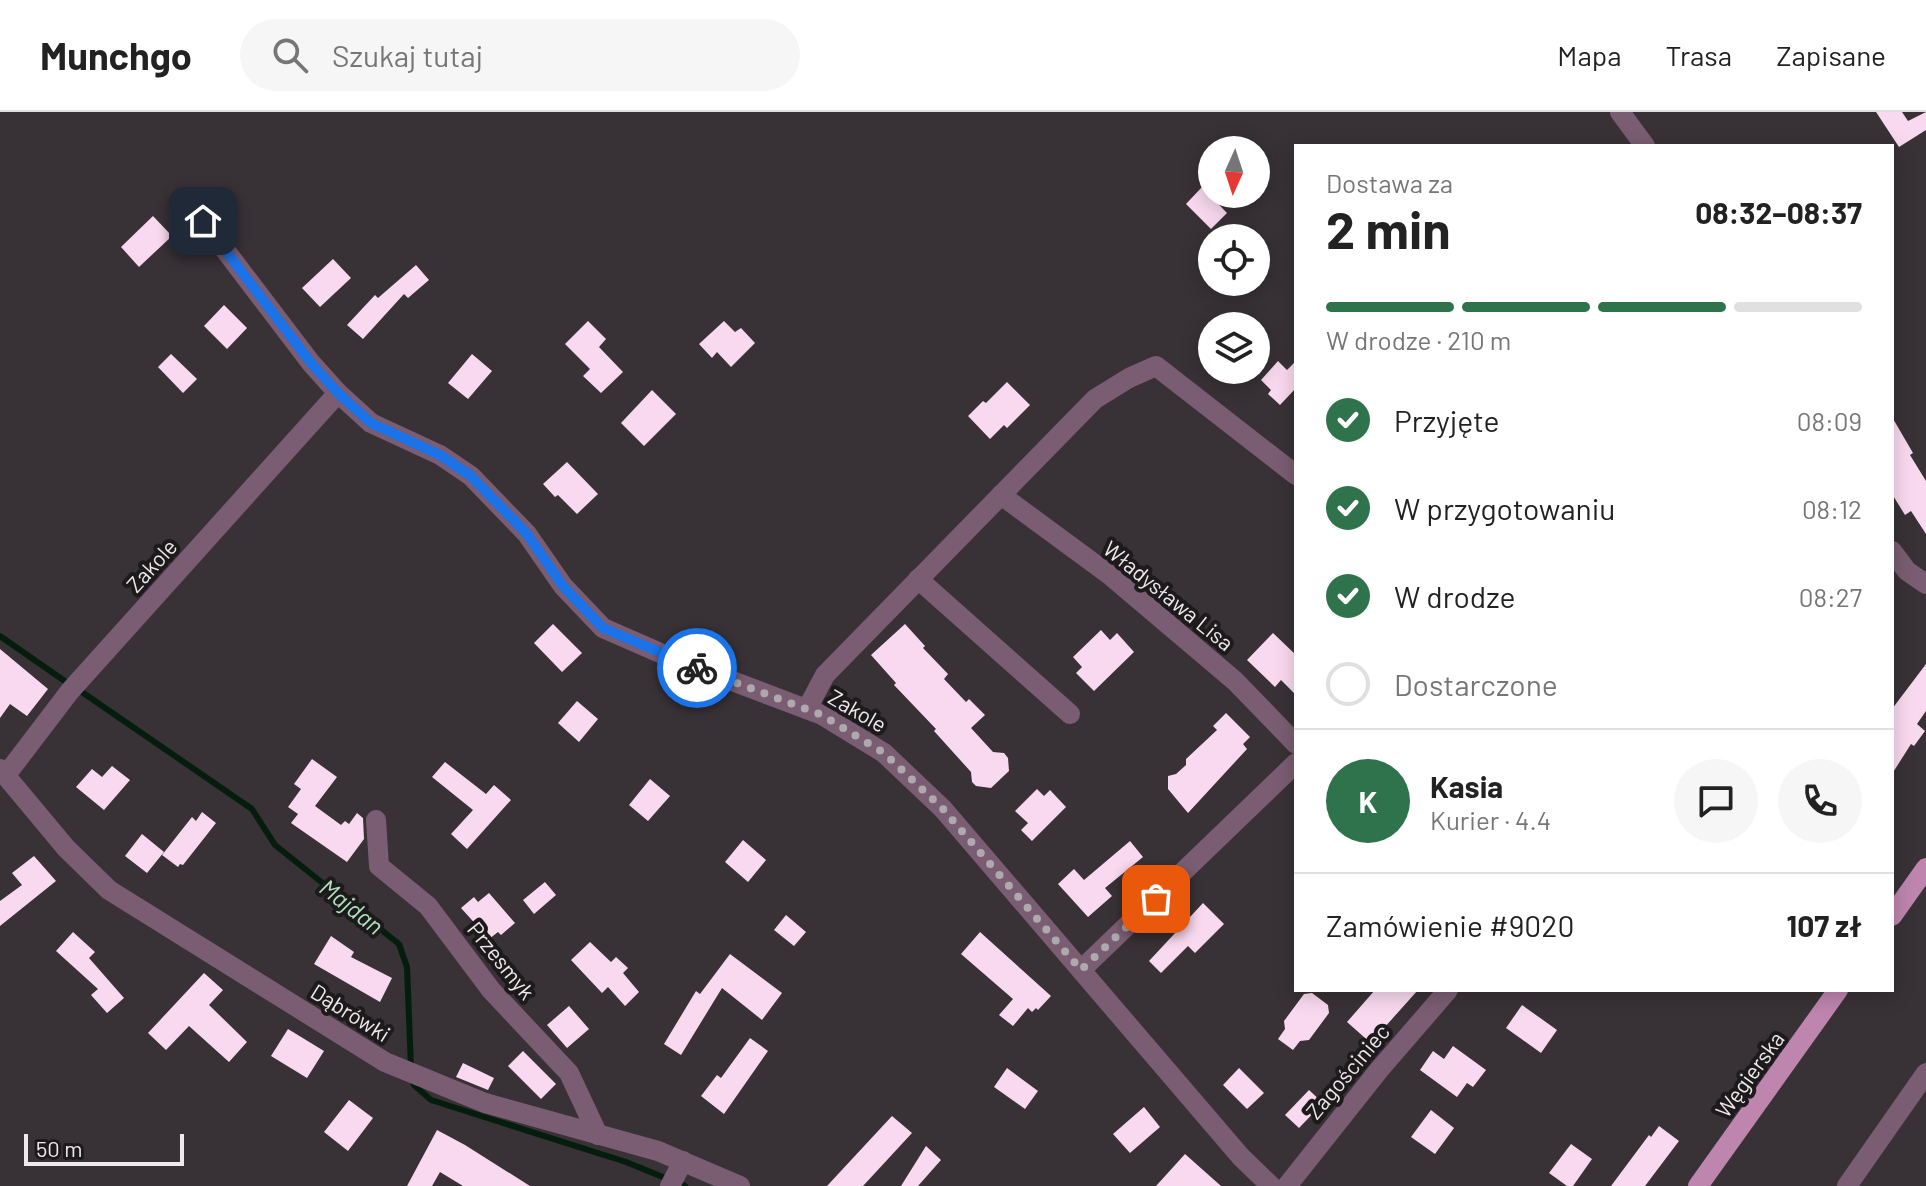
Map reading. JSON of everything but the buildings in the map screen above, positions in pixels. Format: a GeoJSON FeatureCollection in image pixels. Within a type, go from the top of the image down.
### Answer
{"type":"FeatureCollection","features":[{"type":"Feature","properties":{"kind":"main road"},"geometry":{"type":"LineString","coordinates":[[1894,913],[1926,868]]}},
{"type":"Feature","properties":{"kind":"main road","name":"Węgierska"},"geometry":{"type":"LineString","coordinates":[[1698,1186],[1837,992]]}},
{"type":"Feature","properties":{"kind":"street"},"geometry":{"type":"LineString","coordinates":[[1620,112],[1644,144]]}},
{"type":"Feature","properties":{"kind":"street","name":"Zakole"},"geometry":{"type":"LineString","coordinates":[[203,221],[311,363],[338,393],[371,423],[440,455],[471,476],[527,534],[563,586],[603,628],[674,659],[822,715],[884,753],[933,799],[1241,1157],[1271,1186]]}},
{"type":"Feature","properties":{"kind":"street"},"geometry":{"type":"LineString","coordinates":[[807,709],[825,675],[918,579],[1095,399],[1129,378],[1156,366],[1294,473]]}},
{"type":"Feature","properties":{"kind":"street","name":"Zakole"},"geometry":{"type":"LineString","coordinates":[[3,772],[74,687],[338,393]]}},
{"type":"Feature","properties":{"kind":"street","name":"Władysława Lisa"},"geometry":{"type":"LineString","coordinates":[[1001,495],[1111,576],[1167,623],[1235,681],[1294,742]]}},
{"type":"Feature","properties":{"kind":"street"},"geometry":{"type":"LineString","coordinates":[[1900,574],[1926,584]]}},
{"type":"Feature","properties":{"kind":"street"},"geometry":{"type":"LineString","coordinates":[[918,579],[1070,714]]}},
{"type":"Feature","properties":{"kind":"street"},"geometry":{"type":"LineString","coordinates":[[1081,970],[1294,765]]}},
{"type":"Feature","properties":{"kind":"street","name":"Dąbrówki"},"geometry":{"type":"LineString","coordinates":[[3,772],[66,848],[109,890],[385,1062],[485,1103],[658,1151],[675,1176],[740,1186]]}},
{"type":"Feature","properties":{"kind":"street","name":"Przesmyk"},"geometry":{"type":"LineString","coordinates":[[376,820],[379,866],[428,906],[491,990],[569,1073],[598,1135]]}},
{"type":"Feature","properties":{"kind":"street","name":"Zagościniec"},"geometry":{"type":"LineString","coordinates":[[1287,1186],[1379,1070],[1446,992]]}},
{"type":"Feature","properties":{"kind":"street"},"geometry":{"type":"LineString","coordinates":[[1847,1186],[1926,1073]]}},
{"type":"Feature","properties":{"kind":"waterway","name":"Majdan"},"geometry":{"type":"LineString","coordinates":[[0,636],[69,684]]}},
{"type":"Feature","properties":{"kind":"waterway","name":"Majdan"},"geometry":{"type":"LineString","coordinates":[[79,690],[252,809],[275,845],[399,944],[407,967],[411,1067]]}},
{"type":"Feature","properties":{"kind":"waterway","name":"Majdan"},"geometry":{"type":"LineString","coordinates":[[412,1078],[414,1085],[431,1100],[626,1162],[685,1186]]}},
{"type":"Feature","properties":{"kind":"way so far"},"geometry":{"type":"LineString","coordinates":[[697,668],[822,715],[884,753],[943,809],[1081,970],[1156,899]]}},
{"type":"Feature","properties":{"kind":"route"},"geometry":{"type":"LineString","coordinates":[[203,221],[311,363],[371,423],[440,455],[471,476],[527,534],[563,586],[603,628],[697,668]]}}]}
